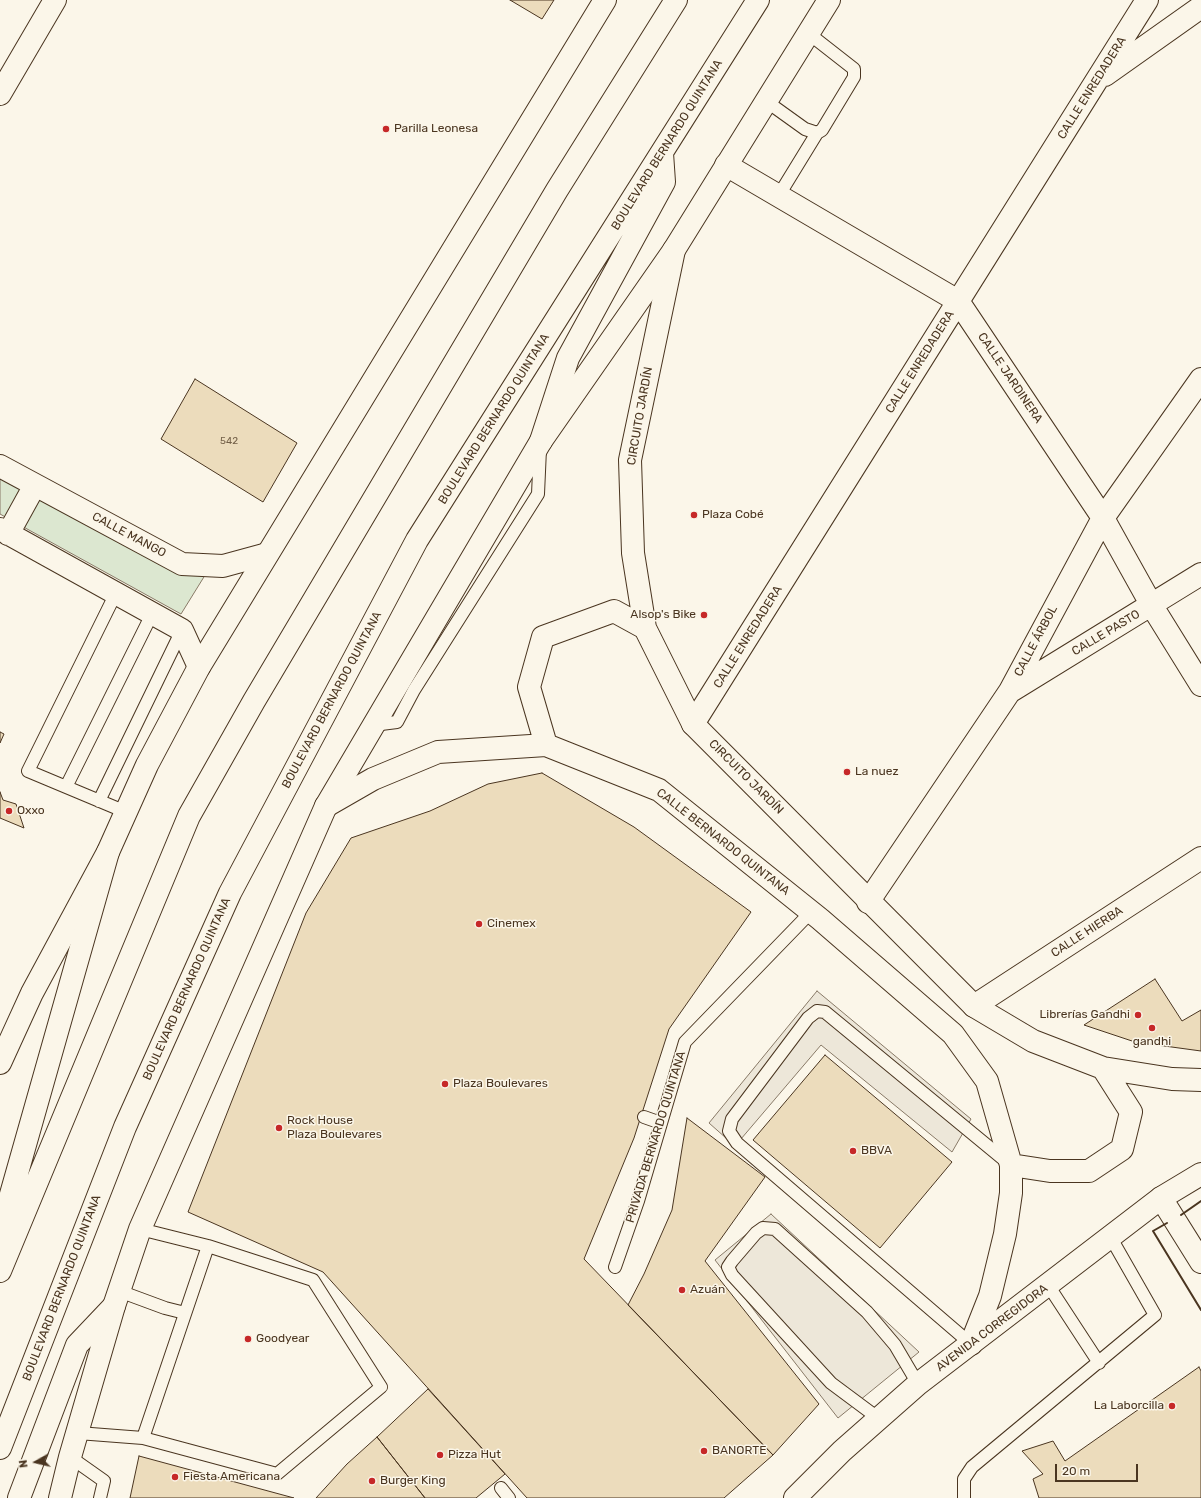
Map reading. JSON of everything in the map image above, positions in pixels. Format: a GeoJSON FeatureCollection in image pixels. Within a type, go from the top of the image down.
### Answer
{"type":"FeatureCollection","features":[{"type":"Feature","properties":{"kind":"main road"},"geometry":{"type":"LineString","coordinates":[[0,94],[54,0]]}},
{"type":"Feature","properties":{"kind":"main road"},"geometry":{"type":"LineString","coordinates":[[0,1063],[32,993],[108,852],[147,765],[199,667],[605,0]]}},
{"type":"Feature","properties":{"kind":"main road"},"geometry":{"type":"LineString","coordinates":[[0,1271],[189,816],[254,701],[557,190],[676,0]]}},
{"type":"Feature","properties":{"kind":"main road","name":"BOULEVARD BERNARDO QUINTANA"},"geometry":{"type":"LineString","coordinates":[[0,1448],[125,1127],[230,893],[417,540],[758,0]]}},
{"type":"Feature","properties":{"kind":"main road"},"geometry":{"type":"LineString","coordinates":[[60,1498],[70,1457],[116,1299],[140,1229],[326,806],[541,441],[674,250],[829,0]]}},
{"type":"Feature","properties":{"kind":"main road","name":"CALLE ENREDADERA"},"geometry":{"type":"LineString","coordinates":[[693,724],[1147,0]]}},
{"type":"Feature","properties":{"kind":"main road"},"geometry":{"type":"LineString","coordinates":[[1098,80],[1201,7]]}},
{"type":"Feature","properties":{"kind":"main road"},"geometry":{"type":"LineString","coordinates":[[541,441],[568,358],[664,182],[662,154]]}},
{"type":"Feature","properties":{"kind":"main road","name":"CALLE JARDINERA"},"geometry":{"type":"LineString","coordinates":[[726,165],[958,300],[1103,518],[1152,606],[1201,685]]}},
{"type":"Feature","properties":{"kind":"main road","name":"CIRCUITO JARDÍN"},"geometry":{"type":"LineString","coordinates":[[674,250],[630,460],[633,553],[645,628],[693,724],[868,902],[974,1006],[1033,1041],[1103,1068],[1172,1079],[1201,1080]]}},
{"type":"Feature","properties":{"kind":"main road","name":"CALLE ÁRBOL"},"geometry":{"type":"LineString","coordinates":[[868,902],[1010,691],[1103,518],[1201,379]]}},
{"type":"Feature","properties":{"kind":"main road","name":"CALLE MANGO"},"geometry":{"type":"LineString","coordinates":[[0,466],[182,564],[223,566],[268,554]]}},
{"type":"Feature","properties":{"kind":"main road"},"geometry":{"type":"LineString","coordinates":[[35,485],[4,532],[182,630],[199,667]]}},
{"type":"Feature","properties":{"kind":"main road","name":"CALLE PASTO"},"geometry":{"type":"LineString","coordinates":[[1010,691],[1152,606],[1201,574]]}},
{"type":"Feature","properties":{"kind":"main road"},"geometry":{"type":"LineString","coordinates":[[546,745],[529,688],[543,637],[614,611],[645,628]]}},
{"type":"Feature","properties":{"kind":"main road","name":"CALLE BERNARDO QUINTANA"},"geometry":{"type":"LineString","coordinates":[[326,806],[372,779],[438,752],[546,745],[659,790],[816,915]]}},
{"type":"Feature","properties":{"kind":"main road"},"geometry":{"type":"LineString","coordinates":[[0,1232],[108,852]]}},
{"type":"Feature","properties":{"kind":"main road","name":"CALLE HIERBA"},"geometry":{"type":"LineString","coordinates":[[974,1006],[1201,858]]}},
{"type":"Feature","properties":{"kind":"main road"},"geometry":{"type":"LineString","coordinates":[[816,915],[953,1034],[987,1081],[1011,1166],[1011,1193],[1006,1234],[990,1296],[971,1344]]}},
{"type":"Feature","properties":{"kind":"main road"},"geometry":{"type":"LineString","coordinates":[[1011,1166],[1050,1171],[1089,1171],[1122,1149],[1132,1112],[1103,1068]]}},
{"type":"Feature","properties":{"kind":"main road","name":"AVENIDA CORREGIDORA"},"geometry":{"type":"LineString","coordinates":[[799,1495],[878,1418],[918,1384],[1111,1238],[1161,1198],[1201,1174]]}},
{"type":"Feature","properties":{"kind":"main road"},"geometry":{"type":"LineString","coordinates":[[1161,1198],[1201,1262]]}},
{"type":"Feature","properties":{"kind":"main road"},"geometry":{"type":"LineString","coordinates":[[19,1498],[77,1345],[116,1299]]}},
{"type":"Feature","properties":{"kind":"lane"},"geometry":{"type":"LineString","coordinates":[[779,195],[816,133],[822,130],[854,77],[854,69],[808,33]]}},
{"type":"Feature","properties":{"kind":"lane"},"geometry":{"type":"LineString","coordinates":[[766,100],[805,129],[816,133]]}},
{"type":"Feature","properties":{"kind":"lane"},"geometry":{"type":"LineString","coordinates":[[116,593],[28,770],[126,812]]}},
{"type":"Feature","properties":{"kind":"lane"},"geometry":{"type":"LineString","coordinates":[[66,786],[152,614]]}},
{"type":"Feature","properties":{"kind":"lane"},"geometry":{"type":"LineString","coordinates":[[99,801],[182,630]]}},
{"type":"Feature","properties":{"kind":"lane","name":"PRIVADA BERNARDO QUINTANA"},"geometry":{"type":"LineString","coordinates":[[615,1267],[638,1201],[685,1042],[816,915]]}},
{"type":"Feature","properties":{"kind":"lane"},"geometry":{"type":"LineString","coordinates":[[971,1344],[737,1143],[729,1131],[736,1113],[808,1018],[817,1011],[825,1012],[990,1146],[1011,1166]]}},
{"type":"Feature","properties":{"kind":"lane"},"geometry":{"type":"LineString","coordinates":[[644,1117],[661,1123]]}},
{"type":"Feature","properties":{"kind":"lane"},"geometry":{"type":"LineString","coordinates":[[878,1418],[831,1383],[732,1275],[728,1267],[756,1233],[763,1228],[775,1229],[867,1312],[894,1345],[918,1384]]}},
{"type":"Feature","properties":{"kind":"lane"},"geometry":{"type":"LineString","coordinates":[[78,1433],[143,1438],[277,1474],[381,1387],[313,1280],[208,1246],[140,1229]]}},
{"type":"Feature","properties":{"kind":"lane"},"geometry":{"type":"LineString","coordinates":[[964,1498],[964,1479],[972,1467],[1155,1315],[1111,1238]]}},
{"type":"Feature","properties":{"kind":"lane"},"geometry":{"type":"LineString","coordinates":[[143,1438],[208,1246]]}},
{"type":"Feature","properties":{"kind":"lane"},"geometry":{"type":"LineString","coordinates":[[1048,1285],[1099,1363]]}},
{"type":"Feature","properties":{"kind":"lane"},"geometry":{"type":"LineString","coordinates":[[116,1299],[185,1313]]}},
{"type":"Feature","properties":{"kind":"lane"},"geometry":{"type":"LineString","coordinates":[[70,1457],[104,1481],[100,1498]]}},
{"type":"Feature","properties":{"kind":"lane"},"geometry":{"type":"LineString","coordinates":[[501,1488],[509,1498]]}},
{"type":"Feature","properties":{"kind":"green space"},"geometry":{"type":"Polygon","coordinates":[[[0,476],[207,572],[181,614],[0,514],[0,476]]]}},
{"type":"Feature","properties":{"kind":"shaded area"},"geometry":{"type":"Polygon","coordinates":[[[817,991],[971,1119],[952,1152],[821,1045],[735,1146],[709,1123],[817,991]]]}},
{"type":"Feature","properties":{"kind":"shaded area"},"geometry":{"type":"Polygon","coordinates":[[[771,1214],[919,1352],[838,1418],[715,1260],[771,1214]]]}},
{"type":"Feature","properties":{"kind":"building"},"geometry":{"type":"Polygon","coordinates":[[[510,0],[554,0],[542,19],[510,0]]]}},
{"type":"Feature","properties":{"kind":"building"},"geometry":{"type":"Polygon","coordinates":[[[195,379],[297,443],[263,502],[161,439],[195,379]]]}},
{"type":"Feature","properties":{"kind":"building"},"geometry":{"type":"Polygon","coordinates":[[[0,732],[4,734],[0,743],[0,732]]]}},
{"type":"Feature","properties":{"kind":"building","name":"Plaza Boulevares"},"geometry":{"type":"Polygon","coordinates":[[[542,773],[634,827],[751,912],[669,1029],[634,1138],[584,1259],[773,1455],[724,1498],[527,1498],[323,1272],[188,1212],[306,913],[351,838],[430,811],[488,784],[542,773]]]}},
{"type":"Feature","properties":{"kind":"building","name":"Oxxo"},"geometry":{"type":"Polygon","coordinates":[[[0,792],[3,800],[16,804],[24,828],[0,818],[0,792]]]}},
{"type":"Feature","properties":{"kind":"building","name":"Librerías Gandhi"},"geometry":{"type":"Polygon","coordinates":[[[1155,979],[1182,1021],[1201,1010],[1201,1051],[1135,1042],[1084,1025],[1155,979]]]}},
{"type":"Feature","properties":{"kind":"building","name":"BBVA"},"geometry":{"type":"Polygon","coordinates":[[[825,1055],[952,1162],[880,1248],[753,1140],[825,1055]]]}},
{"type":"Feature","properties":{"kind":"building","name":"Azuán"},"geometry":{"type":"Polygon","coordinates":[[[687,1118],[765,1177],[705,1261],[819,1404],[773,1455],[628,1305],[644,1274],[672,1210],[687,1118]]]}},
{"type":"Feature","properties":{"kind":"building","name":"La Laborcilla"},"geometry":{"type":"Polygon","coordinates":[[[1199,1367],[1201,1371],[1201,1498],[1039,1498],[1033,1479],[1043,1474],[1022,1451],[1053,1441],[1065,1461],[1199,1367]]]}},
{"type":"Feature","properties":{"kind":"building","name":"Pizza Hut"},"geometry":{"type":"Polygon","coordinates":[[[428,1389],[505,1474],[476,1498],[425,1498],[377,1437],[428,1389]]]}},
{"type":"Feature","properties":{"kind":"building","name":"Burger King"},"geometry":{"type":"Polygon","coordinates":[[[377,1437],[425,1498],[316,1498],[347,1464],[377,1437]]]}},
{"type":"Feature","properties":{"kind":"building","name":"Fiesta Americana"},"geometry":{"type":"Polygon","coordinates":[[[139,1456],[294,1498],[130,1498],[139,1456]]]}},
{"type":"Feature","properties":{"kind":"wall"},"geometry":{"type":"LineString","coordinates":[[1181,1215],[1201,1201]]}},
{"type":"Feature","properties":{"kind":"wall"},"geometry":{"type":"LineString","coordinates":[[1167,1223],[1153,1231],[1201,1310]]}},
{"type":"Feature","properties":{"kind":"place","name":"Parilla Leonesa"},"geometry":{"type":"Point","coordinates":[386,129]}},
{"type":"Feature","properties":{"kind":"place","name":"Plaza Cobé"},"geometry":{"type":"Point","coordinates":[694,515]}},
{"type":"Feature","properties":{"kind":"place","name":"Alsop's Bike"},"geometry":{"type":"Point","coordinates":[704,615]}},
{"type":"Feature","properties":{"kind":"place","name":"La nuez"},"geometry":{"type":"Point","coordinates":[847,772]}},
{"type":"Feature","properties":{"kind":"place","name":"Oxxo"},"geometry":{"type":"Point","coordinates":[9,811]}},
{"type":"Feature","properties":{"kind":"place","name":"Cinemex"},"geometry":{"type":"Point","coordinates":[479,924]}},
{"type":"Feature","properties":{"kind":"place","name":"Librerías Gandhi"},"geometry":{"type":"Point","coordinates":[1138,1015]}},
{"type":"Feature","properties":{"kind":"place","name":"gandhi"},"geometry":{"type":"Point","coordinates":[1152,1028]}},
{"type":"Feature","properties":{"kind":"place","name":"Plaza Boulevares"},"geometry":{"type":"Point","coordinates":[445,1084]}},
{"type":"Feature","properties":{"kind":"place","name":"Rock House Plaza Boulevares"},"geometry":{"type":"Point","coordinates":[279,1128]}},
{"type":"Feature","properties":{"kind":"place","name":"BBVA"},"geometry":{"type":"Point","coordinates":[853,1151]}},
{"type":"Feature","properties":{"kind":"place","name":"Azuán"},"geometry":{"type":"Point","coordinates":[682,1290]}},
{"type":"Feature","properties":{"kind":"place","name":"Goodyear"},"geometry":{"type":"Point","coordinates":[248,1339]}},
{"type":"Feature","properties":{"kind":"place","name":"La Laborcilla"},"geometry":{"type":"Point","coordinates":[1172,1406]}},
{"type":"Feature","properties":{"kind":"place","name":"BANORTE"},"geometry":{"type":"Point","coordinates":[704,1451]}},
{"type":"Feature","properties":{"kind":"place","name":"Pizza Hut"},"geometry":{"type":"Point","coordinates":[440,1455]}},
{"type":"Feature","properties":{"kind":"place","name":"Fiesta Americana"},"geometry":{"type":"Point","coordinates":[175,1477]}},
{"type":"Feature","properties":{"kind":"place","name":"Burger King"},"geometry":{"type":"Point","coordinates":[372,1481]}}]}
